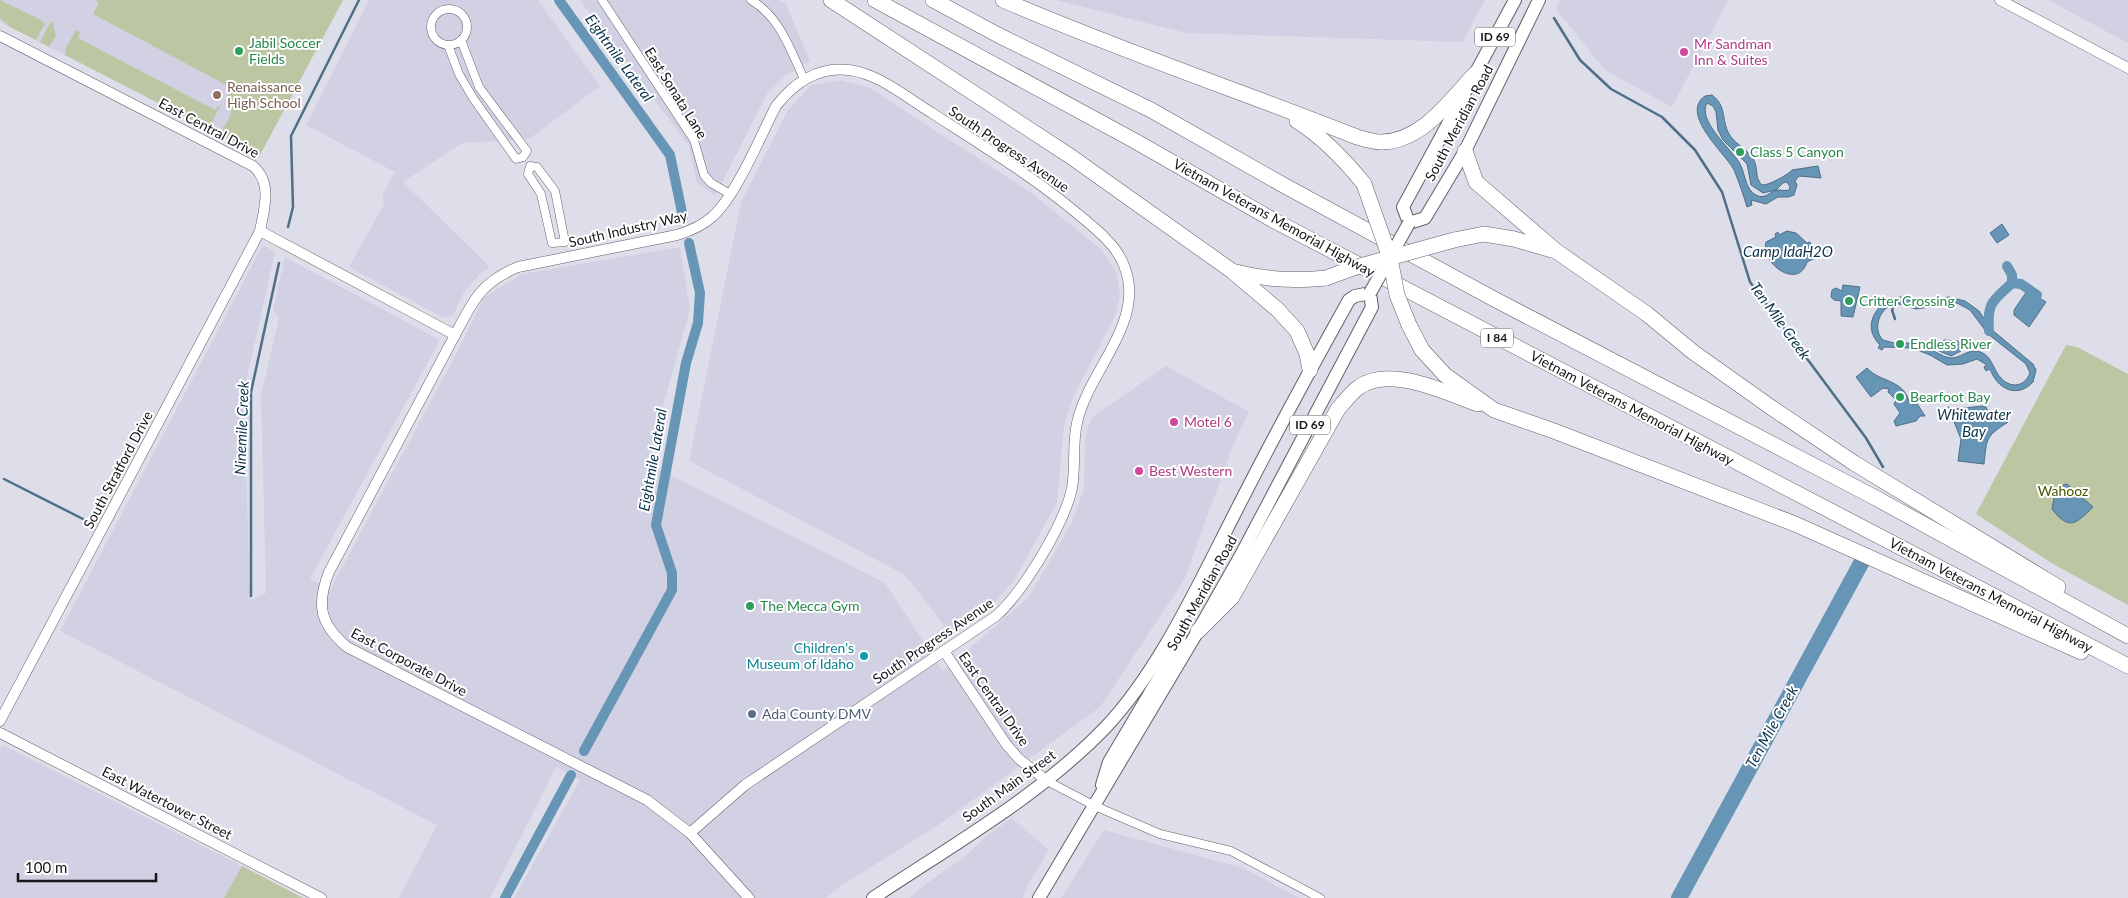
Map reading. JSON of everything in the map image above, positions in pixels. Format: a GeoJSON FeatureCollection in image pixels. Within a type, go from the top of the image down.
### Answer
{"type":"FeatureCollection","features":[{"type":"Feature","properties":{"kind":"highway"},"geometry":{"type":"LineString","coordinates":[[831,0],[1070,156],[1232,271],[1278,310],[1297,331],[1307,354],[1310,370]]}},
{"type":"Feature","properties":{"kind":"highway","name":"Vietnam Veterans Memorial Highway"},"geometry":{"type":"LineString","coordinates":[[875,0],[1134,141],[1272,220],[2127,666]]}},
{"type":"Feature","properties":{"kind":"highway","name":"Vietnam Veterans Memorial Highway"},"geometry":{"type":"LineString","coordinates":[[933,0],[998,35],[1151,110],[1285,186],[1471,286],[1872,496],[2128,636]]}},
{"type":"Feature","properties":{"kind":"highway"},"geometry":{"type":"LineString","coordinates":[[1003,0],[1115,46],[1264,100],[1357,137],[1380,142],[1400,139],[1416,132],[1434,117],[1475,74]]}},
{"type":"Feature","properties":{"kind":"highway"},"geometry":{"type":"LineString","coordinates":[[1264,100],[1315,132],[1344,159],[1364,184],[1390,258],[1398,295],[1408,324],[1422,350],[1445,376],[1494,410]]}},
{"type":"Feature","properties":{"kind":"highway"},"geometry":{"type":"LineString","coordinates":[[1465,151],[1476,182],[1556,251],[1647,314],[1693,352],[1854,463],[2055,586],[2128,625]]}},
{"type":"Feature","properties":{"kind":"highway"},"geometry":{"type":"LineString","coordinates":[[1232,271],[1261,278],[1294,281],[1326,278],[1353,268],[1454,240],[1484,234],[1514,239],[1556,251]]}},
{"type":"Feature","properties":{"kind":"highway"},"geometry":{"type":"LineString","coordinates":[[1198,631],[1232,597],[1338,409],[1361,386],[1381,379],[1407,380],[1564,434],[1803,528],[2083,653],[2127,666]]}},
{"type":"Feature","properties":{"kind":"main road","name":"South Meridian Road"},"geometry":{"type":"LineString","coordinates":[[1409,223],[1403,207],[1515,0]]}},
{"type":"Feature","properties":{"kind":"main road","name":"South Meridian Road"},"geometry":{"type":"LineString","coordinates":[[1039,898],[1198,631],[1246,546],[1372,307],[1370,293],[1409,223],[1425,218],[1465,151],[1539,0]]}},
{"type":"Feature","properties":{"kind":"main road","name":"South Meridian Road"},"geometry":{"type":"LineString","coordinates":[[1145,678],[1182,614],[1273,438],[1349,300],[1355,296],[1370,293]]}},
{"type":"Feature","properties":{"kind":"main road"},"geometry":{"type":"LineString","coordinates":[[1095,806],[1109,762],[1179,644],[1182,614]]}},
{"type":"Feature","properties":{"kind":"main road","name":"South Main Street"},"geometry":{"type":"LineString","coordinates":[[873,898],[1047,781],[1105,728],[1145,678]]}},
{"type":"Feature","properties":{"kind":"street","name":"East Sonata Lane"},"geometry":{"type":"LineString","coordinates":[[602,0],[694,140],[704,175],[711,183],[730,194]]}},
{"type":"Feature","properties":{"kind":"street"},"geometry":{"type":"LineString","coordinates":[[751,0],[761,6],[776,21],[804,79]]}},
{"type":"Feature","properties":{"kind":"street"},"geometry":{"type":"LineString","coordinates":[[2000,0],[2128,68]]}},
{"type":"Feature","properties":{"kind":"street"},"geometry":{"type":"LineString","coordinates":[[448,45],[461,40],[467,32],[464,16],[454,10],[443,10],[434,17],[431,29],[437,40],[448,45],[459,74],[473,98],[516,159],[523,158],[527,152],[474,78],[461,40]]}},
{"type":"Feature","properties":{"kind":"street","name":"East Central Drive"},"geometry":{"type":"LineString","coordinates":[[0,36],[254,166],[263,176],[266,189],[260,231]]}},
{"type":"Feature","properties":{"kind":"street","name":"South Industry Way"},"geometry":{"type":"LineString","coordinates":[[455,335],[483,288],[500,274],[518,267],[689,231],[710,219],[730,194],[776,106],[785,94],[804,79],[825,72],[848,70],[879,80]]}},
{"type":"Feature","properties":{"kind":"street","name":"South Progress Avenue"},"geometry":{"type":"LineString","coordinates":[[690,834],[745,786],[1008,606],[1020,591],[1059,523],[1071,490],[1074,471],[1075,435],[1079,414],[1084,399],[1123,323],[1129,305],[1129,288],[1125,269],[1107,239],[1067,205],[996,154],[879,80]]}},
{"type":"Feature","properties":{"kind":"street"},"geometry":{"type":"LineString","coordinates":[[523,158],[530,166],[537,167],[555,191],[564,242],[552,243],[541,194],[528,174],[530,166]]}},
{"type":"Feature","properties":{"kind":"street"},"geometry":{"type":"LineString","coordinates":[[260,231],[455,335]]}},
{"type":"Feature","properties":{"kind":"street","name":"South Stratford Drive"},"geometry":{"type":"LineString","coordinates":[[0,721],[260,231]]}},
{"type":"Feature","properties":{"kind":"street"},"geometry":{"type":"LineString","coordinates":[[558,244],[560,258]]}},
{"type":"Feature","properties":{"kind":"street","name":"East Corporate Drive"},"geometry":{"type":"LineString","coordinates":[[455,335],[329,572],[321,599],[326,623],[333,635],[347,647],[648,800],[690,834],[749,898]]}},
{"type":"Feature","properties":{"kind":"street","name":"East Central Drive"},"geometry":{"type":"LineString","coordinates":[[944,651],[1006,744],[1019,759],[1047,781]]}},
{"type":"Feature","properties":{"kind":"street","name":"East Watertower Street"},"geometry":{"type":"LineString","coordinates":[[0,733],[321,898]]}},
{"type":"Feature","properties":{"kind":"street"},"geometry":{"type":"LineString","coordinates":[[1047,781],[1095,806],[1160,834],[1231,851],[1320,898]]}},
{"type":"Feature","properties":{"kind":"shaded area","name":"Jabil Soccer Fields"},"geometry":{"type":"Polygon","coordinates":[[[0,0],[343,0],[260,155],[0,22],[0,0]]]}},
{"type":"Feature","properties":{"kind":"shaded area"},"geometry":{"type":"Polygon","coordinates":[[[369,0],[538,0],[600,86],[529,139],[462,143],[403,182],[490,267],[479,275],[463,294],[453,315],[444,318],[349,267],[384,204],[382,196],[395,172],[306,125],[369,0]]]}},
{"type":"Feature","properties":{"kind":"shaded area"},"geometry":{"type":"Polygon","coordinates":[[[580,0],[779,0],[786,4],[810,61],[785,76],[767,94],[715,196],[697,183],[689,146],[580,0]]]}},
{"type":"Feature","properties":{"kind":"shaded area"},"geometry":{"type":"Polygon","coordinates":[[[1055,0],[1485,0],[1462,42],[1186,33],[1055,0]]]}},
{"type":"Feature","properties":{"kind":"shaded area"},"geometry":{"type":"Polygon","coordinates":[[[1561,0],[1728,0],[1672,107],[1606,71],[1556,9],[1561,0]]]}},
{"type":"Feature","properties":{"kind":"shaded area"},"geometry":{"type":"Polygon","coordinates":[[[2048,0],[2128,0],[2128,43],[2048,0]]]}},
{"type":"Feature","properties":{"kind":"shaded area"},"geometry":{"type":"Polygon","coordinates":[[[841,80],[870,88],[1030,192],[1102,250],[1116,271],[1120,295],[1116,314],[1074,395],[1064,425],[1057,503],[1013,582],[995,602],[949,632],[905,575],[689,461],[741,202],[787,112],[811,85],[841,80]]]}},
{"type":"Feature","properties":{"kind":"shaded area"},"geometry":{"type":"Polygon","coordinates":[[[263,245],[275,252],[244,391],[250,600],[266,593],[261,395],[279,318],[273,310],[285,257],[440,340],[310,579],[331,588],[454,358],[484,297],[522,274],[680,247],[690,309],[647,463],[885,583],[943,671],[1029,597],[1072,522],[1084,488],[1085,437],[1091,418],[1166,366],[1249,412],[1234,443],[1184,580],[1100,707],[943,822],[839,887],[826,898],[514,898],[580,780],[556,767],[490,898],[399,898],[437,825],[60,631],[263,245]]]}},
{"type":"Feature","properties":{"kind":"shaded area"},"geometry":{"type":"Polygon","coordinates":[[[3,745],[242,866],[224,898],[0,898],[0,749],[3,745]]]}},
{"type":"Feature","properties":{"kind":"shaded area"},"geometry":{"type":"Polygon","coordinates":[[[1012,818],[1049,850],[1028,884],[1023,898],[910,898],[923,886],[962,859],[989,834],[1012,818]]]}},
{"type":"Feature","properties":{"kind":"shaded area"},"geometry":{"type":"Polygon","coordinates":[[[1104,830],[1243,868],[1299,898],[1061,898],[1104,830]]]}},
{"type":"Feature","properties":{"kind":"green space"},"geometry":{"type":"Polygon","coordinates":[[[0,0],[41,20],[45,24],[36,40],[10,27],[0,18],[0,0]]]}},
{"type":"Feature","properties":{"kind":"green space","name":"Jabil Soccer Fields"},"geometry":{"type":"Polygon","coordinates":[[[94,0],[343,0],[260,155],[220,134],[231,114],[232,104],[227,94],[230,87],[93,14],[99,3],[94,0]]]}},
{"type":"Feature","properties":{"kind":"green space"},"geometry":{"type":"Polygon","coordinates":[[[51,21],[56,36],[49,47],[40,42],[51,21]]]}},
{"type":"Feature","properties":{"kind":"green space"},"geometry":{"type":"Polygon","coordinates":[[[76,30],[80,32],[78,38],[215,110],[221,104],[209,129],[65,55],[66,48],[76,30]]]}},
{"type":"Feature","properties":{"kind":"green space","name":"Wahooz"},"geometry":{"type":"Polygon","coordinates":[[[2066,345],[2077,347],[2128,374],[2128,605],[2053,564],[1976,514],[2066,345]]]}},
{"type":"Feature","properties":{"kind":"green space"},"geometry":{"type":"Polygon","coordinates":[[[242,866],[303,898],[224,898],[242,866]]]}},
{"type":"Feature","properties":{"kind":"water","name":"Class 5 Canyon"},"geometry":{"type":"Polygon","coordinates":[[[1712,95],[1717,99],[1722,108],[1729,134],[1751,155],[1762,185],[1769,184],[1792,170],[1818,166],[1821,178],[1799,176],[1795,181],[1797,185],[1794,195],[1778,197],[1766,204],[1751,200],[1752,205],[1747,207],[1734,170],[1707,134],[1697,113],[1698,104],[1705,96],[1712,95]],[[1707,103],[1705,110],[1710,125],[1739,162],[1747,185],[1752,193],[1762,197],[1777,190],[1789,190],[1790,187],[1787,182],[1783,183],[1776,190],[1763,193],[1751,185],[1747,164],[1723,140],[1718,130],[1716,112],[1713,106],[1707,103]]]}},
{"type":"Feature","properties":{"kind":"water"},"geometry":{"type":"Polygon","coordinates":[[[2002,224],[2009,235],[1997,243],[1990,233],[2002,224]]]}},
{"type":"Feature","properties":{"kind":"water","name":"Camp IdaH2O"},"geometry":{"type":"Polygon","coordinates":[[[1787,231],[1796,233],[1807,243],[1810,242],[1815,258],[1807,262],[1802,270],[1796,274],[1788,274],[1781,271],[1769,258],[1766,250],[1766,242],[1776,237],[1775,234],[1778,232],[1779,235],[1787,231]]]}},
{"type":"Feature","properties":{"kind":"water","name":"Critter Crossing"},"geometry":{"type":"Polygon","coordinates":[[[1843,285],[1860,287],[1853,317],[1841,316],[1841,301],[1834,300],[1831,297],[1832,290],[1836,288],[1842,291],[1843,285]]]}},
{"type":"Feature","properties":{"kind":"water"},"geometry":{"type":"Polygon","coordinates":[[[2027,291],[2046,302],[2029,327],[2014,315],[2014,310],[2027,291]]]}},
{"type":"Feature","properties":{"kind":"water","name":"Endless River"},"geometry":{"type":"Polygon","coordinates":[[[1901,297],[1918,302],[1949,297],[1965,301],[1979,311],[1991,329],[2033,364],[2036,370],[2033,382],[2021,390],[2014,391],[1997,382],[1990,369],[1986,371],[1984,367],[1987,365],[1977,359],[1963,364],[1947,365],[1930,355],[1912,348],[1884,347],[1882,350],[1878,348],[1880,345],[1872,333],[1872,321],[1877,310],[1887,299],[1901,297]],[[1896,303],[1886,308],[1879,318],[1878,324],[1879,335],[1883,340],[1894,343],[1918,343],[1919,340],[1923,342],[1922,345],[1951,358],[1977,351],[1986,355],[2006,382],[2018,385],[2028,377],[2030,373],[2026,364],[1988,334],[1970,310],[1957,303],[1916,309],[1896,303]]]}},
{"type":"Feature","properties":{"kind":"water"},"geometry":{"type":"Polygon","coordinates":[[[1944,340],[1958,341],[1961,345],[1961,351],[1951,356],[1939,351],[1939,346],[1944,340]]]}},
{"type":"Feature","properties":{"kind":"water","name":"Bearfoot Bay"},"geometry":{"type":"Polygon","coordinates":[[[1867,368],[1872,373],[1902,389],[1907,395],[1909,402],[1914,405],[1916,402],[1925,416],[1920,416],[1916,421],[1896,426],[1894,421],[1900,413],[1894,404],[1896,400],[1888,392],[1889,389],[1883,388],[1871,397],[1856,377],[1867,368]]]}},
{"type":"Feature","properties":{"kind":"water","name":"Whitewater Bay"},"geometry":{"type":"Polygon","coordinates":[[[1948,407],[1956,409],[1986,407],[1989,414],[1993,414],[1995,410],[2008,422],[1995,431],[1988,439],[1984,464],[1958,461],[1961,439],[1948,407]]]}},
{"type":"Feature","properties":{"kind":"water"},"geometry":{"type":"Polygon","coordinates":[[[2067,484],[2093,507],[2082,518],[2072,523],[2063,520],[2052,509],[2054,498],[2063,485],[2067,484]]]}},
{"type":"Feature","properties":{"kind":"waterway","name":"Ninemile Creek"},"geometry":{"type":"LineString","coordinates":[[288,227],[293,207],[291,136],[359,0]]}},
{"type":"Feature","properties":{"kind":"waterway","name":"Eightmile Lateral"},"geometry":{"type":"LineString","coordinates":[[559,0],[670,155],[683,217]]}},
{"type":"Feature","properties":{"kind":"waterway","name":"Ten Mile Creek"},"geometry":{"type":"LineString","coordinates":[[1554,18],[1580,60],[1611,89],[1662,117],[1695,150],[1722,192],[1750,282],[1866,438],[1883,467]]}},
{"type":"Feature","properties":{"kind":"waterway","name":"Eightmile Lateral"},"geometry":{"type":"LineString","coordinates":[[584,751],[672,590],[672,573],[656,525],[686,363],[698,323],[700,293],[689,243]]}},
{"type":"Feature","properties":{"kind":"waterway","name":"Ninemile Creek"},"geometry":{"type":"LineString","coordinates":[[251,596],[251,392],[279,263]]}},
{"type":"Feature","properties":{"kind":"waterway"},"geometry":{"type":"LineString","coordinates":[[2007,266],[2012,275],[2012,283]]}},
{"type":"Feature","properties":{"kind":"waterway"},"geometry":{"type":"LineString","coordinates":[[1989,331],[1989,314],[1992,303],[2012,283],[2021,284],[2037,295],[2029,307]]}},
{"type":"Feature","properties":{"kind":"waterway"},"geometry":{"type":"LineString","coordinates":[[1895,319],[1892,310],[1896,302]]}},
{"type":"Feature","properties":{"kind":"waterway"},"geometry":{"type":"LineString","coordinates":[[4,479],[83,519]]}},
{"type":"Feature","properties":{"kind":"waterway","name":"Ten Mile Creek"},"geometry":{"type":"LineString","coordinates":[[1679,898],[1865,556]]}},
{"type":"Feature","properties":{"kind":"waterway","name":"Eightmile Lateral"},"geometry":{"type":"LineString","coordinates":[[505,898],[571,775]]}},
{"type":"Feature","properties":{"kind":"place","name":"Jabil Soccer Fields"},"geometry":{"type":"Point","coordinates":[239,51]}},
{"type":"Feature","properties":{"kind":"place","name":"Mr Sandman Inn & Suites"},"geometry":{"type":"Point","coordinates":[1684,52]}},
{"type":"Feature","properties":{"kind":"place","name":"Renaissance High School"},"geometry":{"type":"Point","coordinates":[217,95]}},
{"type":"Feature","properties":{"kind":"place","name":"Class 5 Canyon"},"geometry":{"type":"Point","coordinates":[1740,152]}},
{"type":"Feature","properties":{"kind":"place","name":"Critter Crossing"},"geometry":{"type":"Point","coordinates":[1849,301]}},
{"type":"Feature","properties":{"kind":"place","name":"Endless River"},"geometry":{"type":"Point","coordinates":[1900,344]}},
{"type":"Feature","properties":{"kind":"place","name":"Bearfoot Bay"},"geometry":{"type":"Point","coordinates":[1900,397]}},
{"type":"Feature","properties":{"kind":"place","name":"Motel 6"},"geometry":{"type":"Point","coordinates":[1174,422]}},
{"type":"Feature","properties":{"kind":"place","name":"Best Western"},"geometry":{"type":"Point","coordinates":[1139,471]}},
{"type":"Feature","properties":{"kind":"place","name":"The Mecca Gym"},"geometry":{"type":"Point","coordinates":[750,606]}},
{"type":"Feature","properties":{"kind":"place","name":"Children's Museum of Idaho"},"geometry":{"type":"Point","coordinates":[864,656]}},
{"type":"Feature","properties":{"kind":"place","name":"Ada County DMV"},"geometry":{"type":"Point","coordinates":[752,714]}}]}
